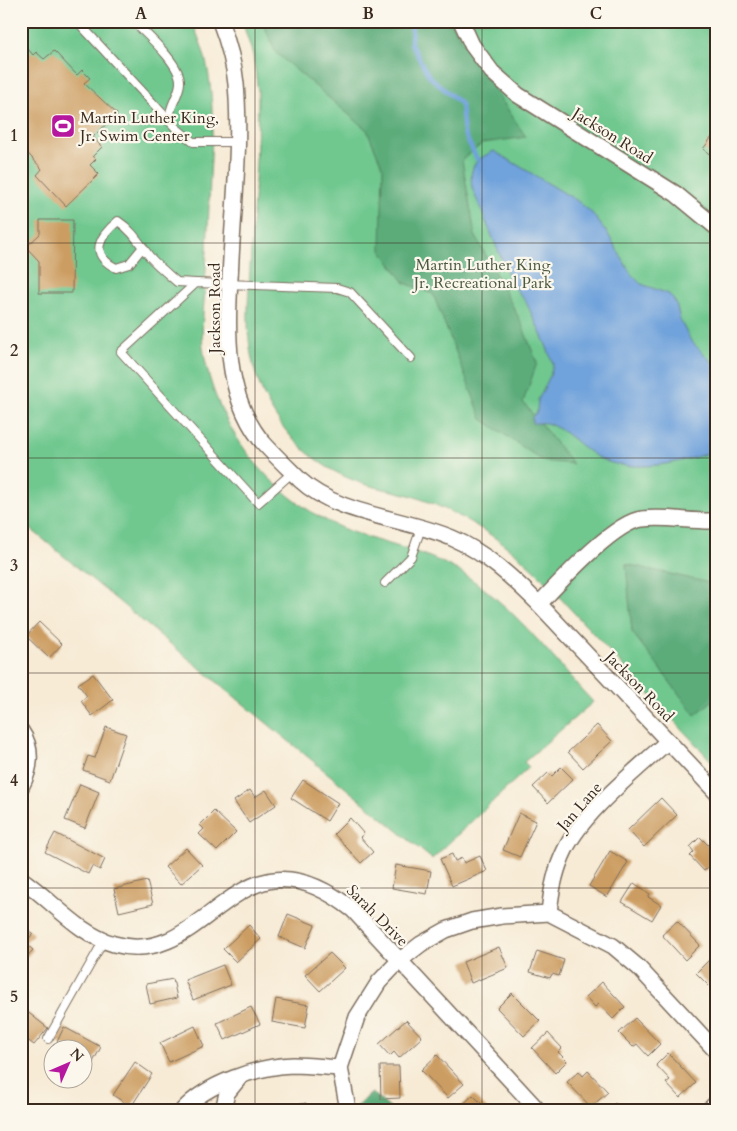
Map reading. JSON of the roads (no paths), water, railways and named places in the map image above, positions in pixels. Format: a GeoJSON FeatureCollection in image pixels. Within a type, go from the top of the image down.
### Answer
{"type":"FeatureCollection","features":[{"type":"Feature","properties":{"kind":"street","name":"Jackson Road"},"geometry":{"type":"LineString","coordinates":[[220,21],[230,51],[236,82],[236,142],[228,331],[232,373],[243,407],[260,438],[302,482],[338,503],[450,537],[471,547],[539,604],[716,792]]}},
{"type":"Feature","properties":{"kind":"street","name":"Jackson Road"},"geometry":{"type":"LineString","coordinates":[[461,21],[472,45],[492,72],[518,94],[676,194],[716,227]]}},
{"type":"Feature","properties":{"kind":"street"},"geometry":{"type":"LineString","coordinates":[[539,604],[560,582],[625,524],[640,519],[663,518],[716,521]]}},
{"type":"Feature","properties":{"kind":"street"},"geometry":{"type":"LineString","coordinates":[[21,731],[25,737],[30,760],[21,787]]}},
{"type":"Feature","properties":{"kind":"street","name":"Jan Lane"},"geometry":{"type":"LineString","coordinates":[[549,913],[552,885],[565,850],[583,823],[668,742]]}},
{"type":"Feature","properties":{"kind":"street","name":"Sarah Drive"},"geometry":{"type":"LineString","coordinates":[[21,879],[43,894],[92,935],[104,940],[135,947],[158,946],[176,938],[236,893],[255,884],[293,880],[315,885],[335,896],[353,910],[538,1110]]}},
{"type":"Feature","properties":{"kind":"street"},"geometry":{"type":"LineString","coordinates":[[347,1104],[340,1068],[357,1017],[379,982],[399,960],[421,944],[446,930],[472,921],[502,916],[549,913],[613,946],[638,967],[716,1051]]}},
{"type":"Feature","properties":{"kind":"street"},"geometry":{"type":"LineString","coordinates":[[183,1110],[193,1099],[221,1084],[263,1068],[292,1065],[340,1068]]}},
{"type":"Feature","properties":{"kind":"street"},"geometry":{"type":"LineString","coordinates":[[223,1110],[227,1094],[240,1077]]}},
{"type":"Feature","properties":{"kind":"street"},"geometry":{"type":"LineString","coordinates":[[708,1110],[716,1103]]}},
{"type":"Feature","properties":{"kind":"lane"},"geometry":{"type":"LineString","coordinates":[[78,21],[169,121],[193,142],[236,142]]}},
{"type":"Feature","properties":{"kind":"lane"},"geometry":{"type":"LineString","coordinates":[[133,21],[178,69],[180,84],[169,110],[169,121]]}},
{"type":"Feature","properties":{"kind":"lane"},"geometry":{"type":"LineString","coordinates":[[143,246],[129,264],[116,268],[105,263],[99,251],[100,238],[118,221],[126,226],[177,282],[337,288],[350,292],[411,358]]}},
{"type":"Feature","properties":{"kind":"lane"},"geometry":{"type":"LineString","coordinates":[[196,282],[121,352],[258,503],[293,472]]}},
{"type":"Feature","properties":{"kind":"lane"},"geometry":{"type":"LineString","coordinates":[[384,583],[411,557],[421,528]]}},
{"type":"Feature","properties":{"kind":"lane"},"geometry":{"type":"LineString","coordinates":[[49,1038],[104,940]]}},
{"type":"Feature","properties":{"kind":"water"},"geometry":{"type":"Polygon","coordinates":[[[494,151],[576,200],[591,212],[608,234],[631,274],[641,284],[669,294],[676,303],[680,320],[691,341],[716,366],[716,450],[673,463],[640,466],[624,465],[597,457],[566,433],[553,426],[544,423],[532,423],[532,417],[537,412],[538,400],[550,376],[553,364],[526,302],[512,284],[472,188],[471,180],[475,164],[482,157],[494,151]]]}},
{"type":"Feature","properties":{"kind":"waterway"},"geometry":{"type":"LineString","coordinates":[[412,21],[411,44],[429,76],[461,104],[464,133],[477,159]]}},
{"type":"Feature","properties":{"kind":"place","name":"Martin Luther King, Jr. Swim Center"},"geometry":{"type":"Point","coordinates":[63,126]}},
{"type":"Feature","properties":{"kind":"park label","name":"Martin Luther King Jr. Recreational Park"},"geometry":{"type":"Point","coordinates":[483,273]}}]}
